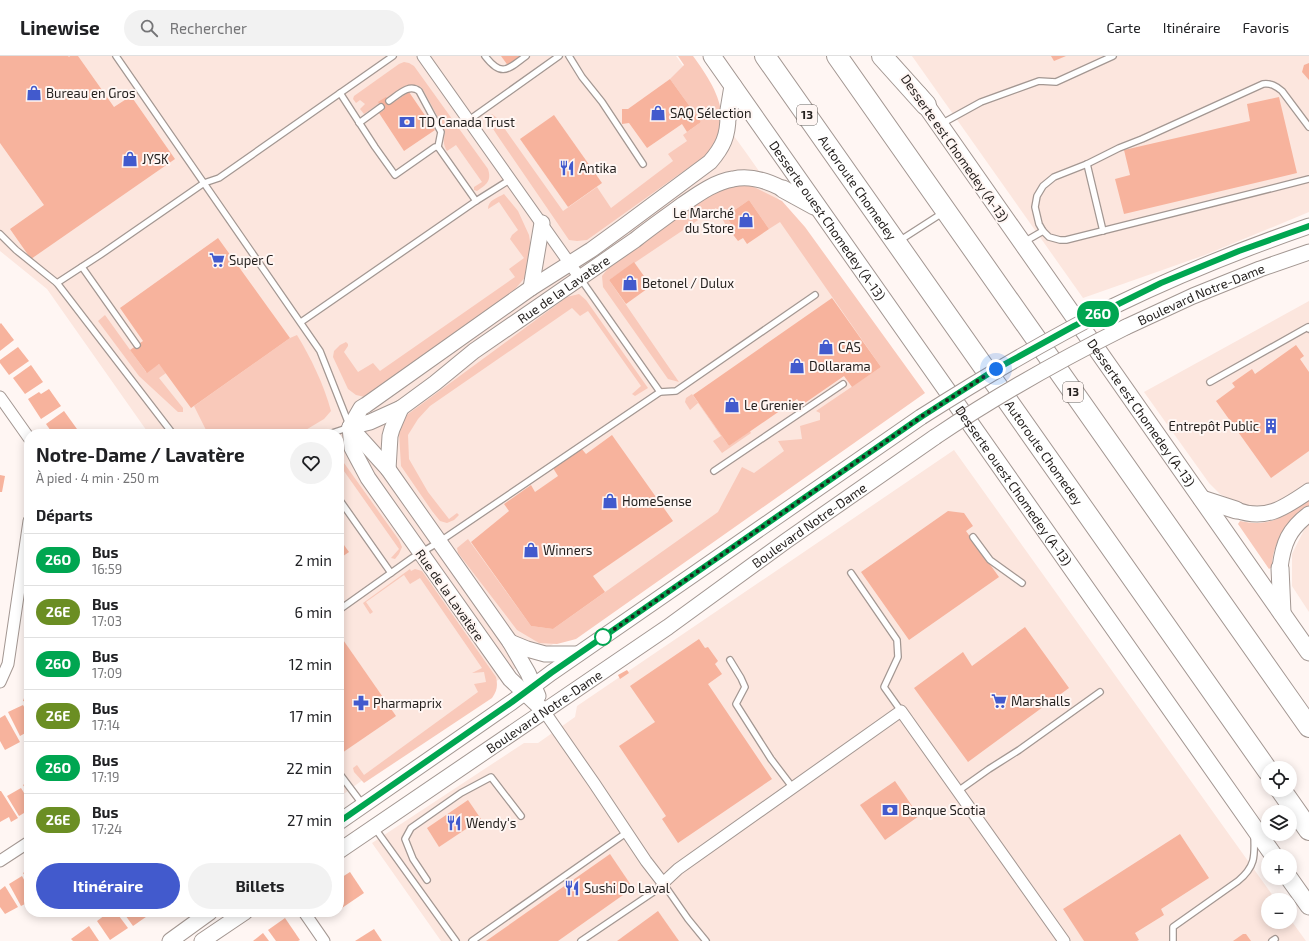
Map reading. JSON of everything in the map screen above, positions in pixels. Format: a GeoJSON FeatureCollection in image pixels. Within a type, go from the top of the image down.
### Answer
{"type":"FeatureCollection","features":[{"type":"Feature","properties":{"kind":"highway","name":"Autoroute Chomedey"},"geometry":{"type":"LineString","coordinates":[[765,56],[1261,761]]}},
{"type":"Feature","properties":{"kind":"highway","name":"13"},"geometry":{"type":"LineString","coordinates":[[837,56],[1309,727]]}},
{"type":"Feature","properties":{"kind":"highway"},"geometry":{"type":"LineString","coordinates":[[882,56],[926,105]]}},
{"type":"Feature","properties":{"kind":"highway"},"geometry":{"type":"LineString","coordinates":[[1286,797],[1309,830]]}},
{"type":"Feature","properties":{"kind":"main road","name":"Desserte ouest Chomedey (A-13)"},"geometry":{"type":"LineString","coordinates":[[712,56],[1269,849]]}},
{"type":"Feature","properties":{"kind":"main road","name":"Desserte est Chomedey (A-13)"},"geometry":{"type":"LineString","coordinates":[[891,56],[1309,652]]}},
{"type":"Feature","properties":{"kind":"main road"},"geometry":{"type":"LineString","coordinates":[[728,116],[733,86]]}},
{"type":"Feature","properties":{"kind":"main road"},"geometry":{"type":"LineString","coordinates":[[783,189],[818,208]]}},
{"type":"Feature","properties":{"kind":"main road"},"geometry":{"type":"LineString","coordinates":[[1202,499],[1236,510]]}},
{"type":"Feature","properties":{"kind":"main road"},"geometry":{"type":"LineString","coordinates":[[1280,568],[1282,614]]}},
{"type":"Feature","properties":{"kind":"main road"},"geometry":{"type":"LineString","coordinates":[[1294,885],[1309,906]]}},
{"type":"Feature","properties":{"kind":"street"},"geometry":{"type":"LineString","coordinates":[[424,56],[580,278]]}},
{"type":"Feature","properties":{"kind":"street","name":"Rue de la Lavatère"},"geometry":{"type":"LineString","coordinates":[[663,883],[626,832],[594,783],[529,690],[510,679],[362,469],[352,448],[350,427],[361,408],[531,288],[624,226],[710,162],[725,140],[728,116]]}},
{"type":"Feature","properties":{"kind":"street","name":"Rue de la Lavatère"},"geometry":{"type":"LineString","coordinates":[[350,427],[370,422],[401,408],[435,383],[474,351],[635,240],[698,194],[733,178],[765,181],[783,189]]}},
{"type":"Feature","properties":{"kind":"street"},"geometry":{"type":"LineString","coordinates":[[531,288],[542,223]]}},
{"type":"Feature","properties":{"kind":"street","name":"Boulevard Notre-Dame"},"geometry":{"type":"LineString","coordinates":[[344,818],[529,690],[578,654],[921,417],[1017,357],[1074,326],[1161,283],[1254,245],[1309,226]]}},
{"type":"Feature","properties":{"kind":"street","name":"Boulevard Notre-Dame"},"geometry":{"type":"LineString","coordinates":[[344,847],[668,627],[786,541],[935,437],[1009,389],[1097,341],[1193,296],[1265,267],[1309,252]]}},
{"type":"Feature","properties":{"kind":"street"},"geometry":{"type":"LineString","coordinates":[[0,397],[24,431]]}},
{"type":"Feature","properties":{"kind":"street"},"geometry":{"type":"LineString","coordinates":[[388,469],[390,436],[401,408]]}},
{"type":"Feature","properties":{"kind":"street","name":"Rue de la Lavatère"},"geometry":{"type":"LineString","coordinates":[[350,427],[388,469],[510,642],[528,673],[529,690]]}},
{"type":"Feature","properties":{"kind":"street"},"geometry":{"type":"LineString","coordinates":[[1236,510],[1253,514],[1270,513],[1284,508],[1309,491]]}},
{"type":"Feature","properties":{"kind":"street"},"geometry":{"type":"LineString","coordinates":[[1280,568],[1282,552],[1287,538],[1295,526],[1309,514]]}},
{"type":"Feature","properties":{"kind":"street"},"geometry":{"type":"LineString","coordinates":[[0,682],[8,664],[24,582]]}},
{"type":"Feature","properties":{"kind":"street"},"geometry":{"type":"LineString","coordinates":[[510,642],[545,654],[578,654]]}},
{"type":"Feature","properties":{"kind":"street"},"geometry":{"type":"LineString","coordinates":[[663,883],[678,869],[901,711],[1064,941]]}},
{"type":"Feature","properties":{"kind":"street"},"geometry":{"type":"LineString","coordinates":[[0,861],[24,845]]}},
{"type":"Feature","properties":{"kind":"street"},"geometry":{"type":"LineString","coordinates":[[170,941],[203,917]]}},
{"type":"Feature","properties":{"kind":"street"},"geometry":{"type":"LineString","coordinates":[[202,941],[238,917]]}},
{"type":"Feature","properties":{"kind":"street"},"geometry":{"type":"LineString","coordinates":[[307,917],[324,941]]}},
{"type":"Feature","properties":{"kind":"lane"},"geometry":{"type":"LineString","coordinates":[[116,56],[320,351],[350,427],[344,429]]}},
{"type":"Feature","properties":{"kind":"lane"},"geometry":{"type":"LineString","coordinates":[[58,283],[204,184],[219,178],[393,56]]}},
{"type":"Feature","properties":{"kind":"lane"},"geometry":{"type":"LineString","coordinates":[[486,56],[494,67],[502,70],[509,68],[526,56]]}},
{"type":"Feature","properties":{"kind":"lane"},"geometry":{"type":"LineString","coordinates":[[469,120],[559,56]]}},
{"type":"Feature","properties":{"kind":"lane"},"geometry":{"type":"LineString","coordinates":[[569,56],[582,77],[602,102],[643,164]]}},
{"type":"Feature","properties":{"kind":"lane"},"geometry":{"type":"LineString","coordinates":[[939,125],[981,102],[1039,81],[1056,82],[1113,56]]}},
{"type":"Feature","properties":{"kind":"lane"},"geometry":{"type":"LineString","coordinates":[[1309,127],[1278,87],[1263,84],[1119,148],[1087,164],[1054,177],[1040,191],[1037,196],[1035,207],[1039,224],[1043,231],[1049,237],[1060,240],[1103,231],[1309,179]]}},
{"type":"Feature","properties":{"kind":"lane"},"geometry":{"type":"LineString","coordinates":[[390,100],[408,88],[414,88],[419,91],[441,132],[438,147],[476,201]]}},
{"type":"Feature","properties":{"kind":"lane"},"geometry":{"type":"LineString","coordinates":[[340,93],[375,147],[395,174],[435,147],[438,147]]}},
{"type":"Feature","properties":{"kind":"lane"},"geometry":{"type":"LineString","coordinates":[[359,123],[381,107]]}},
{"type":"Feature","properties":{"kind":"lane"},"geometry":{"type":"LineString","coordinates":[[1087,164],[1103,231]]}},
{"type":"Feature","properties":{"kind":"lane"},"geometry":{"type":"LineString","coordinates":[[301,322],[476,201],[511,179]]}},
{"type":"Feature","properties":{"kind":"lane"},"geometry":{"type":"LineString","coordinates":[[896,242],[946,210]]}},
{"type":"Feature","properties":{"kind":"lane"},"geometry":{"type":"LineString","coordinates":[[1022,243],[1043,231]]}},
{"type":"Feature","properties":{"kind":"lane"},"geometry":{"type":"LineString","coordinates":[[0,234],[16,250],[58,283],[169,429]]}},
{"type":"Feature","properties":{"kind":"lane"},"geometry":{"type":"LineString","coordinates":[[82,267],[137,345]]}},
{"type":"Feature","properties":{"kind":"lane"},"geometry":{"type":"LineString","coordinates":[[580,278],[660,392]]}},
{"type":"Feature","properties":{"kind":"lane"},"geometry":{"type":"LineString","coordinates":[[344,606],[420,553],[439,542],[660,392],[676,391],[815,295]]}},
{"type":"Feature","properties":{"kind":"lane"},"geometry":{"type":"LineString","coordinates":[[1210,382],[1308,327],[1309,329]]}},
{"type":"Feature","properties":{"kind":"lane"},"geometry":{"type":"LineString","coordinates":[[714,471],[843,384]]}},
{"type":"Feature","properties":{"kind":"lane"},"geometry":{"type":"LineString","coordinates":[[344,506],[391,573]]}},
{"type":"Feature","properties":{"kind":"lane"},"geometry":{"type":"LineString","coordinates":[[973,537],[990,560],[1022,583]]}},
{"type":"Feature","properties":{"kind":"lane"},"geometry":{"type":"LineString","coordinates":[[851,573],[897,640],[898,657],[884,687],[901,711]]}},
{"type":"Feature","properties":{"kind":"lane"},"geometry":{"type":"LineString","coordinates":[[730,660],[745,687],[736,704],[771,759],[793,788]]}},
{"type":"Feature","properties":{"kind":"lane"},"geometry":{"type":"LineString","coordinates":[[958,791],[1019,750],[1100,692]]}},
{"type":"Feature","properties":{"kind":"lane"},"geometry":{"type":"LineString","coordinates":[[428,880],[413,859],[404,839],[411,828],[461,793],[491,777],[520,816]]}},
{"type":"Feature","properties":{"kind":"lane"},"geometry":{"type":"LineString","coordinates":[[344,780],[363,805]]}},
{"type":"Feature","properties":{"kind":"lane"},"geometry":{"type":"LineString","coordinates":[[374,826],[456,941]]}},
{"type":"Feature","properties":{"kind":"lane"},"geometry":{"type":"LineString","coordinates":[[1173,941],[1173,927],[1238,881],[1250,870],[1254,858],[1254,828]]}},
{"type":"Feature","properties":{"kind":"lane"},"geometry":{"type":"LineString","coordinates":[[472,941],[626,832]]}},
{"type":"Feature","properties":{"kind":"lane"},"geometry":{"type":"LineString","coordinates":[[581,941],[652,893],[663,883],[688,919],[706,941]]}},
{"type":"Feature","properties":{"kind":"shaded area"},"geometry":{"type":"Polygon","coordinates":[[[0,56],[676,56],[747,154],[913,391],[564,637],[492,684],[344,794],[344,429],[145,429],[47,289],[0,251],[0,56]]]}},
{"type":"Feature","properties":{"kind":"shaded area"},"geometry":{"type":"Polygon","coordinates":[[[678,56],[693,56],[711,84],[720,104],[721,125],[717,138],[709,153],[587,240],[569,240],[488,121],[492,114],[497,118],[563,211],[597,187],[611,208],[673,161],[668,154],[687,141],[683,135],[701,122],[670,79],[684,65],[678,56]]]}},
{"type":"Feature","properties":{"kind":"shaded area"},"geometry":{"type":"Polygon","coordinates":[[[912,56],[1309,56],[1309,212],[1205,255],[1083,298],[912,56]]]}},
{"type":"Feature","properties":{"kind":"shaded area"},"geometry":{"type":"Polygon","coordinates":[[[404,62],[414,66],[488,169],[489,180],[477,191],[474,190],[474,187],[482,182],[456,145],[447,151],[444,142],[444,128],[422,88],[417,85],[407,85],[364,114],[360,109],[365,104],[360,100],[356,103],[353,99],[354,96],[404,62]]]}},
{"type":"Feature","properties":{"kind":"shaded area"},"geometry":{"type":"Polygon","coordinates":[[[725,186],[752,186],[782,201],[805,227],[925,393],[576,639],[557,644],[539,643],[517,630],[458,553],[457,548],[468,539],[531,626],[553,629],[718,512],[742,467],[754,473],[784,451],[778,441],[802,439],[800,426],[820,420],[820,413],[816,411],[881,367],[780,222],[769,229],[749,200],[726,216],[731,224],[727,227],[716,208],[609,280],[679,382],[668,379],[603,287],[602,276],[609,267],[725,186]]]}},
{"type":"Feature","properties":{"kind":"shaded area"},"geometry":{"type":"Polygon","coordinates":[[[504,194],[518,211],[529,235],[532,255],[527,275],[511,294],[365,397],[356,395],[348,389],[333,357],[334,351],[340,345],[346,342],[348,344],[344,352],[358,372],[373,363],[380,371],[515,277],[509,269],[524,258],[510,239],[518,230],[499,202],[488,209],[491,201],[504,194]]]}},
{"type":"Feature","properties":{"kind":"shaded area"},"geometry":{"type":"Polygon","coordinates":[[[579,294],[586,300],[648,388],[635,396],[632,394],[641,386],[588,311],[580,316],[572,308],[430,406],[418,419],[408,435],[409,459],[428,492],[449,519],[457,513],[459,515],[454,520],[447,523],[440,521],[401,466],[399,433],[404,417],[567,297],[579,294]]]}},
{"type":"Feature","properties":{"kind":"shaded area"},"geometry":{"type":"Polygon","coordinates":[[[1309,301],[1309,484],[1295,494],[1270,507],[1253,507],[1235,502],[1220,494],[1209,483],[1144,392],[1309,301]]]}},
{"type":"Feature","properties":{"kind":"shaded area"},"geometry":{"type":"Polygon","coordinates":[[[105,315],[146,372],[159,364],[166,373],[159,378],[183,408],[183,412],[178,412],[139,376],[98,321],[105,315]]]}},
{"type":"Feature","properties":{"kind":"shaded area"},"geometry":{"type":"Polygon","coordinates":[[[297,335],[317,372],[325,391],[331,411],[324,419],[307,429],[206,429],[194,406],[290,338],[297,335]]]}},
{"type":"Feature","properties":{"kind":"shaded area"},"geometry":{"type":"Polygon","coordinates":[[[692,394],[729,446],[750,431],[751,433],[722,453],[713,441],[721,436],[698,403],[690,410],[685,402],[686,398],[692,394]]]}},
{"type":"Feature","properties":{"kind":"shaded area"},"geometry":{"type":"Polygon","coordinates":[[[954,450],[1261,879],[1261,885],[1265,885],[1271,893],[1261,893],[1261,929],[1297,929],[1306,941],[441,941],[372,843],[524,743],[538,743],[575,717],[577,706],[954,450]]]}},
{"type":"Feature","properties":{"kind":"shaded area"},"geometry":{"type":"Polygon","coordinates":[[[344,463],[399,540],[402,547],[399,554],[395,559],[391,558],[399,549],[344,471],[344,463]]]}},
{"type":"Feature","properties":{"kind":"shaded area"},"geometry":{"type":"Polygon","coordinates":[[[1309,498],[1309,507],[1283,533],[1279,540],[1275,548],[1272,567],[1269,569],[1238,524],[1240,521],[1261,523],[1270,521],[1285,515],[1309,498]]]}},
{"type":"Feature","properties":{"kind":"shaded area"},"geometry":{"type":"Polygon","coordinates":[[[1308,522],[1309,612],[1292,586],[1292,554],[1308,522]]]}},
{"type":"Feature","properties":{"kind":"shaded area"},"geometry":{"type":"Polygon","coordinates":[[[410,569],[411,571],[415,569],[422,571],[496,677],[497,688],[492,698],[364,783],[354,772],[353,768],[357,765],[364,775],[478,692],[474,684],[486,682],[484,672],[472,673],[482,668],[420,578],[410,584],[404,575],[366,602],[373,612],[370,614],[363,603],[410,569]]]}},
{"type":"Feature","properties":{"kind":"building"},"geometry":{"type":"Polygon","coordinates":[[[0,56],[78,56],[114,107],[131,96],[175,159],[31,259],[10,229],[44,205],[0,143],[0,56]]]}},
{"type":"Feature","properties":{"kind":"building"},"geometry":{"type":"Polygon","coordinates":[[[501,56],[524,56],[509,67],[501,56]]]}},
{"type":"Feature","properties":{"kind":"building"},"geometry":{"type":"Polygon","coordinates":[[[1051,56],[1066,56],[1054,61],[1051,56]]]}},
{"type":"Feature","properties":{"kind":"building"},"geometry":{"type":"Polygon","coordinates":[[[1309,63],[1309,80],[1302,72],[1304,65],[1309,63]]]}},
{"type":"Feature","properties":{"kind":"building","name":"SAQ Sélection"},"geometry":{"type":"Polygon","coordinates":[[[670,79],[701,122],[687,132],[682,124],[647,148],[629,123],[622,124],[622,109],[628,109],[670,79]]]}},
{"type":"Feature","properties":{"kind":"building","name":"TD Canada Trust"},"geometry":{"type":"Polygon","coordinates":[[[409,92],[435,130],[404,151],[379,113],[384,110],[378,102],[386,97],[391,104],[409,92]]]}},
{"type":"Feature","properties":{"kind":"building"},"geometry":{"type":"Polygon","coordinates":[[[1279,97],[1297,173],[1124,214],[1115,179],[1130,175],[1124,150],[1250,121],[1247,104],[1279,97]]]}},
{"type":"Feature","properties":{"kind":"building"},"geometry":{"type":"Polygon","coordinates":[[[554,115],[602,183],[568,207],[520,139],[554,115]]]}},
{"type":"Feature","properties":{"kind":"building","name":"Le Marché du Store"},"geometry":{"type":"Polygon","coordinates":[[[749,200],[769,229],[747,244],[743,238],[738,241],[727,227],[731,224],[726,216],[749,200]]]}},
{"type":"Feature","properties":{"kind":"building"},"geometry":{"type":"Polygon","coordinates":[[[218,238],[290,338],[191,408],[159,364],[147,373],[130,350],[143,341],[120,308],[218,238]]]}},
{"type":"Feature","properties":{"kind":"building","name":"Betonel / Dulux"},"geometry":{"type":"Polygon","coordinates":[[[634,262],[651,286],[626,304],[609,280],[634,262]]]}},
{"type":"Feature","properties":{"kind":"building"},"geometry":{"type":"Polygon","coordinates":[[[832,298],[881,367],[852,387],[844,376],[802,405],[797,399],[729,446],[693,395],[832,298]]]}},
{"type":"Feature","properties":{"kind":"building"},"geometry":{"type":"Polygon","coordinates":[[[1,323],[14,340],[0,351],[0,324],[1,323]]]}},
{"type":"Feature","properties":{"kind":"building","name":"Entrepôt Public"},"geometry":{"type":"Polygon","coordinates":[[[1296,345],[1304,356],[1300,359],[1309,372],[1309,451],[1271,478],[1216,401],[1235,387],[1232,383],[1252,369],[1255,374],[1296,345]]]}},
{"type":"Feature","properties":{"kind":"building"},"geometry":{"type":"Polygon","coordinates":[[[18,347],[29,361],[9,375],[0,363],[0,360],[18,347]]]}},
{"type":"Feature","properties":{"kind":"building"},"geometry":{"type":"Polygon","coordinates":[[[31,365],[43,382],[25,394],[13,378],[31,365]]]}},
{"type":"Feature","properties":{"kind":"building"},"geometry":{"type":"Polygon","coordinates":[[[49,389],[61,406],[41,419],[28,399],[39,392],[41,394],[49,389]]]}},
{"type":"Feature","properties":{"kind":"building"},"geometry":{"type":"Polygon","coordinates":[[[64,411],[77,429],[50,429],[46,424],[64,411]]]}},
{"type":"Feature","properties":{"kind":"building"},"geometry":{"type":"Polygon","coordinates":[[[612,435],[673,521],[593,576],[605,592],[553,629],[531,626],[471,542],[509,511],[504,504],[531,485],[535,492],[558,476],[553,468],[581,448],[586,454],[612,435]]]}},
{"type":"Feature","properties":{"kind":"building"},"geometry":{"type":"Polygon","coordinates":[[[0,475],[5,476],[2,492],[0,492],[0,475]]]}},
{"type":"Feature","properties":{"kind":"building"},"geometry":{"type":"Polygon","coordinates":[[[948,511],[964,513],[973,526],[966,531],[999,577],[909,640],[861,572],[948,511]]]}},
{"type":"Feature","properties":{"kind":"building"},"geometry":{"type":"Polygon","coordinates":[[[344,545],[349,552],[344,556],[344,545]]]}},
{"type":"Feature","properties":{"kind":"building"},"geometry":{"type":"Polygon","coordinates":[[[1025,627],[1069,688],[968,762],[914,688],[963,652],[972,666],[1025,627]]]}},
{"type":"Feature","properties":{"kind":"building"},"geometry":{"type":"Polygon","coordinates":[[[699,639],[705,648],[708,647],[718,661],[715,664],[722,674],[708,684],[772,779],[678,843],[662,819],[666,816],[619,746],[655,722],[630,686],[699,639]]]}},
{"type":"Feature","properties":{"kind":"building"},"geometry":{"type":"Polygon","coordinates":[[[344,641],[396,716],[344,752],[344,641]]]}},
{"type":"Feature","properties":{"kind":"building"},"geometry":{"type":"Polygon","coordinates":[[[627,670],[629,673],[620,679],[618,675],[627,670]]]}},
{"type":"Feature","properties":{"kind":"building"},"geometry":{"type":"Polygon","coordinates":[[[23,705],[24,734],[20,736],[8,712],[23,705]]]}},
{"type":"Feature","properties":{"kind":"building"},"geometry":{"type":"Polygon","coordinates":[[[5,715],[20,742],[5,750],[0,741],[0,718],[5,715]]]}},
{"type":"Feature","properties":{"kind":"building","name":"Banque Scotia"},"geometry":{"type":"Polygon","coordinates":[[[895,781],[919,816],[885,840],[860,805],[895,781]]]}},
{"type":"Feature","properties":{"kind":"building"},"geometry":{"type":"Polygon","coordinates":[[[21,788],[24,793],[24,813],[19,816],[7,796],[21,788]]]}},
{"type":"Feature","properties":{"kind":"building"},"geometry":{"type":"Polygon","coordinates":[[[0,791],[18,818],[11,822],[9,817],[0,822],[0,791]]]}},
{"type":"Feature","properties":{"kind":"building","name":"Wendy's"},"geometry":{"type":"Polygon","coordinates":[[[468,800],[481,819],[439,847],[427,828],[468,800]]]}},
{"type":"Feature","properties":{"kind":"building"},"geometry":{"type":"Polygon","coordinates":[[[1180,834],[1209,878],[1161,909],[1164,915],[1135,933],[1139,940],[1084,941],[1063,909],[1180,834]]]}},
{"type":"Feature","properties":{"kind":"building"},"geometry":{"type":"Polygon","coordinates":[[[610,854],[633,888],[558,941],[486,941],[610,854]]]}},
{"type":"Feature","properties":{"kind":"building"},"geometry":{"type":"Polygon","coordinates":[[[350,872],[364,893],[344,907],[344,876],[350,872]]]}},
{"type":"Feature","properties":{"kind":"building"},"geometry":{"type":"Polygon","coordinates":[[[22,876],[24,880],[24,904],[21,906],[9,884],[22,876]]]}},
{"type":"Feature","properties":{"kind":"building"},"geometry":{"type":"Polygon","coordinates":[[[5,886],[18,907],[5,914],[0,907],[0,890],[5,886]]]}},
{"type":"Feature","properties":{"kind":"building"},"geometry":{"type":"Polygon","coordinates":[[[658,911],[679,941],[617,941],[658,911]]]}},
{"type":"Feature","properties":{"kind":"building"},"geometry":{"type":"Polygon","coordinates":[[[102,917],[120,917],[128,928],[110,940],[97,921],[102,917]]]}},
{"type":"Feature","properties":{"kind":"building"},"geometry":{"type":"Polygon","coordinates":[[[127,917],[146,917],[133,926],[127,917]]]}},
{"type":"Feature","properties":{"kind":"building"},"geometry":{"type":"Polygon","coordinates":[[[285,918],[300,940],[276,941],[268,930],[285,918]]]}},
{"type":"Feature","properties":{"kind":"building"},"geometry":{"type":"Polygon","coordinates":[[[89,926],[99,941],[73,941],[71,939],[89,926]]]}},
{"type":"Feature","properties":{"kind":"building"},"geometry":{"type":"Polygon","coordinates":[[[374,929],[382,941],[355,941],[374,929]]]}},
{"type":"Feature","properties":{"kind":"building"},"geometry":{"type":"Polygon","coordinates":[[[263,933],[269,941],[253,941],[263,933]]]}},
{"type":"Feature","properties":{"kind":"building"},"geometry":{"type":"Polygon","coordinates":[[[1243,934],[1246,934],[1251,941],[1233,941],[1243,934]]]}},
{"type":"Feature","properties":{"kind":"bus line","name":"26O"},"geometry":{"type":"LineString","coordinates":[[344,819],[512,702],[551,673],[921,417],[986,376],[1045,341],[1161,283],[1254,245],[1309,226]]}},
{"type":"Feature","properties":{"kind":"place","name":"Bureau en Gros"},"geometry":{"type":"Point","coordinates":[34,93]}},
{"type":"Feature","properties":{"kind":"place","name":"SAQ Sélection"},"geometry":{"type":"Point","coordinates":[658,113]}},
{"type":"Feature","properties":{"kind":"place","name":"TD Canada Trust"},"geometry":{"type":"Point","coordinates":[407,122]}},
{"type":"Feature","properties":{"kind":"place","name":"JYSK"},"geometry":{"type":"Point","coordinates":[130,159]}},
{"type":"Feature","properties":{"kind":"place","name":"Antika"},"geometry":{"type":"Point","coordinates":[567,168]}},
{"type":"Feature","properties":{"kind":"place","name":"Le Marché du Store"},"geometry":{"type":"Point","coordinates":[746,220]}},
{"type":"Feature","properties":{"kind":"place","name":"Super C"},"geometry":{"type":"Point","coordinates":[217,260]}},
{"type":"Feature","properties":{"kind":"place","name":"Betonel / Dulux"},"geometry":{"type":"Point","coordinates":[630,283]}},
{"type":"Feature","properties":{"kind":"place","name":"CAS"},"geometry":{"type":"Point","coordinates":[826,347]}},
{"type":"Feature","properties":{"kind":"place","name":"Dollarama"},"geometry":{"type":"Point","coordinates":[797,366]}},
{"type":"Feature","properties":{"kind":"place","name":"Le Grenier"},"geometry":{"type":"Point","coordinates":[732,405]}},
{"type":"Feature","properties":{"kind":"place","name":"Entrepôt Public"},"geometry":{"type":"Point","coordinates":[1271,426]}},
{"type":"Feature","properties":{"kind":"place","name":"HomeSense"},"geometry":{"type":"Point","coordinates":[610,501]}},
{"type":"Feature","properties":{"kind":"place","name":"Winners"},"geometry":{"type":"Point","coordinates":[531,550]}},
{"type":"Feature","properties":{"kind":"place","name":"Marshalls"},"geometry":{"type":"Point","coordinates":[999,701]}},
{"type":"Feature","properties":{"kind":"place","name":"Pharmaprix"},"geometry":{"type":"Point","coordinates":[361,703]}},
{"type":"Feature","properties":{"kind":"place","name":"Banque Scotia"},"geometry":{"type":"Point","coordinates":[890,810]}},
{"type":"Feature","properties":{"kind":"place","name":"Wendy's"},"geometry":{"type":"Point","coordinates":[454,823]}},
{"type":"Feature","properties":{"kind":"place","name":"Sushi Do Laval"},"geometry":{"type":"Point","coordinates":[572,888]}},
{"type":"Feature","properties":{"kind":"route"},"geometry":{"type":"LineString","coordinates":[[603,637],[921,417],[996,369]]}}]}
